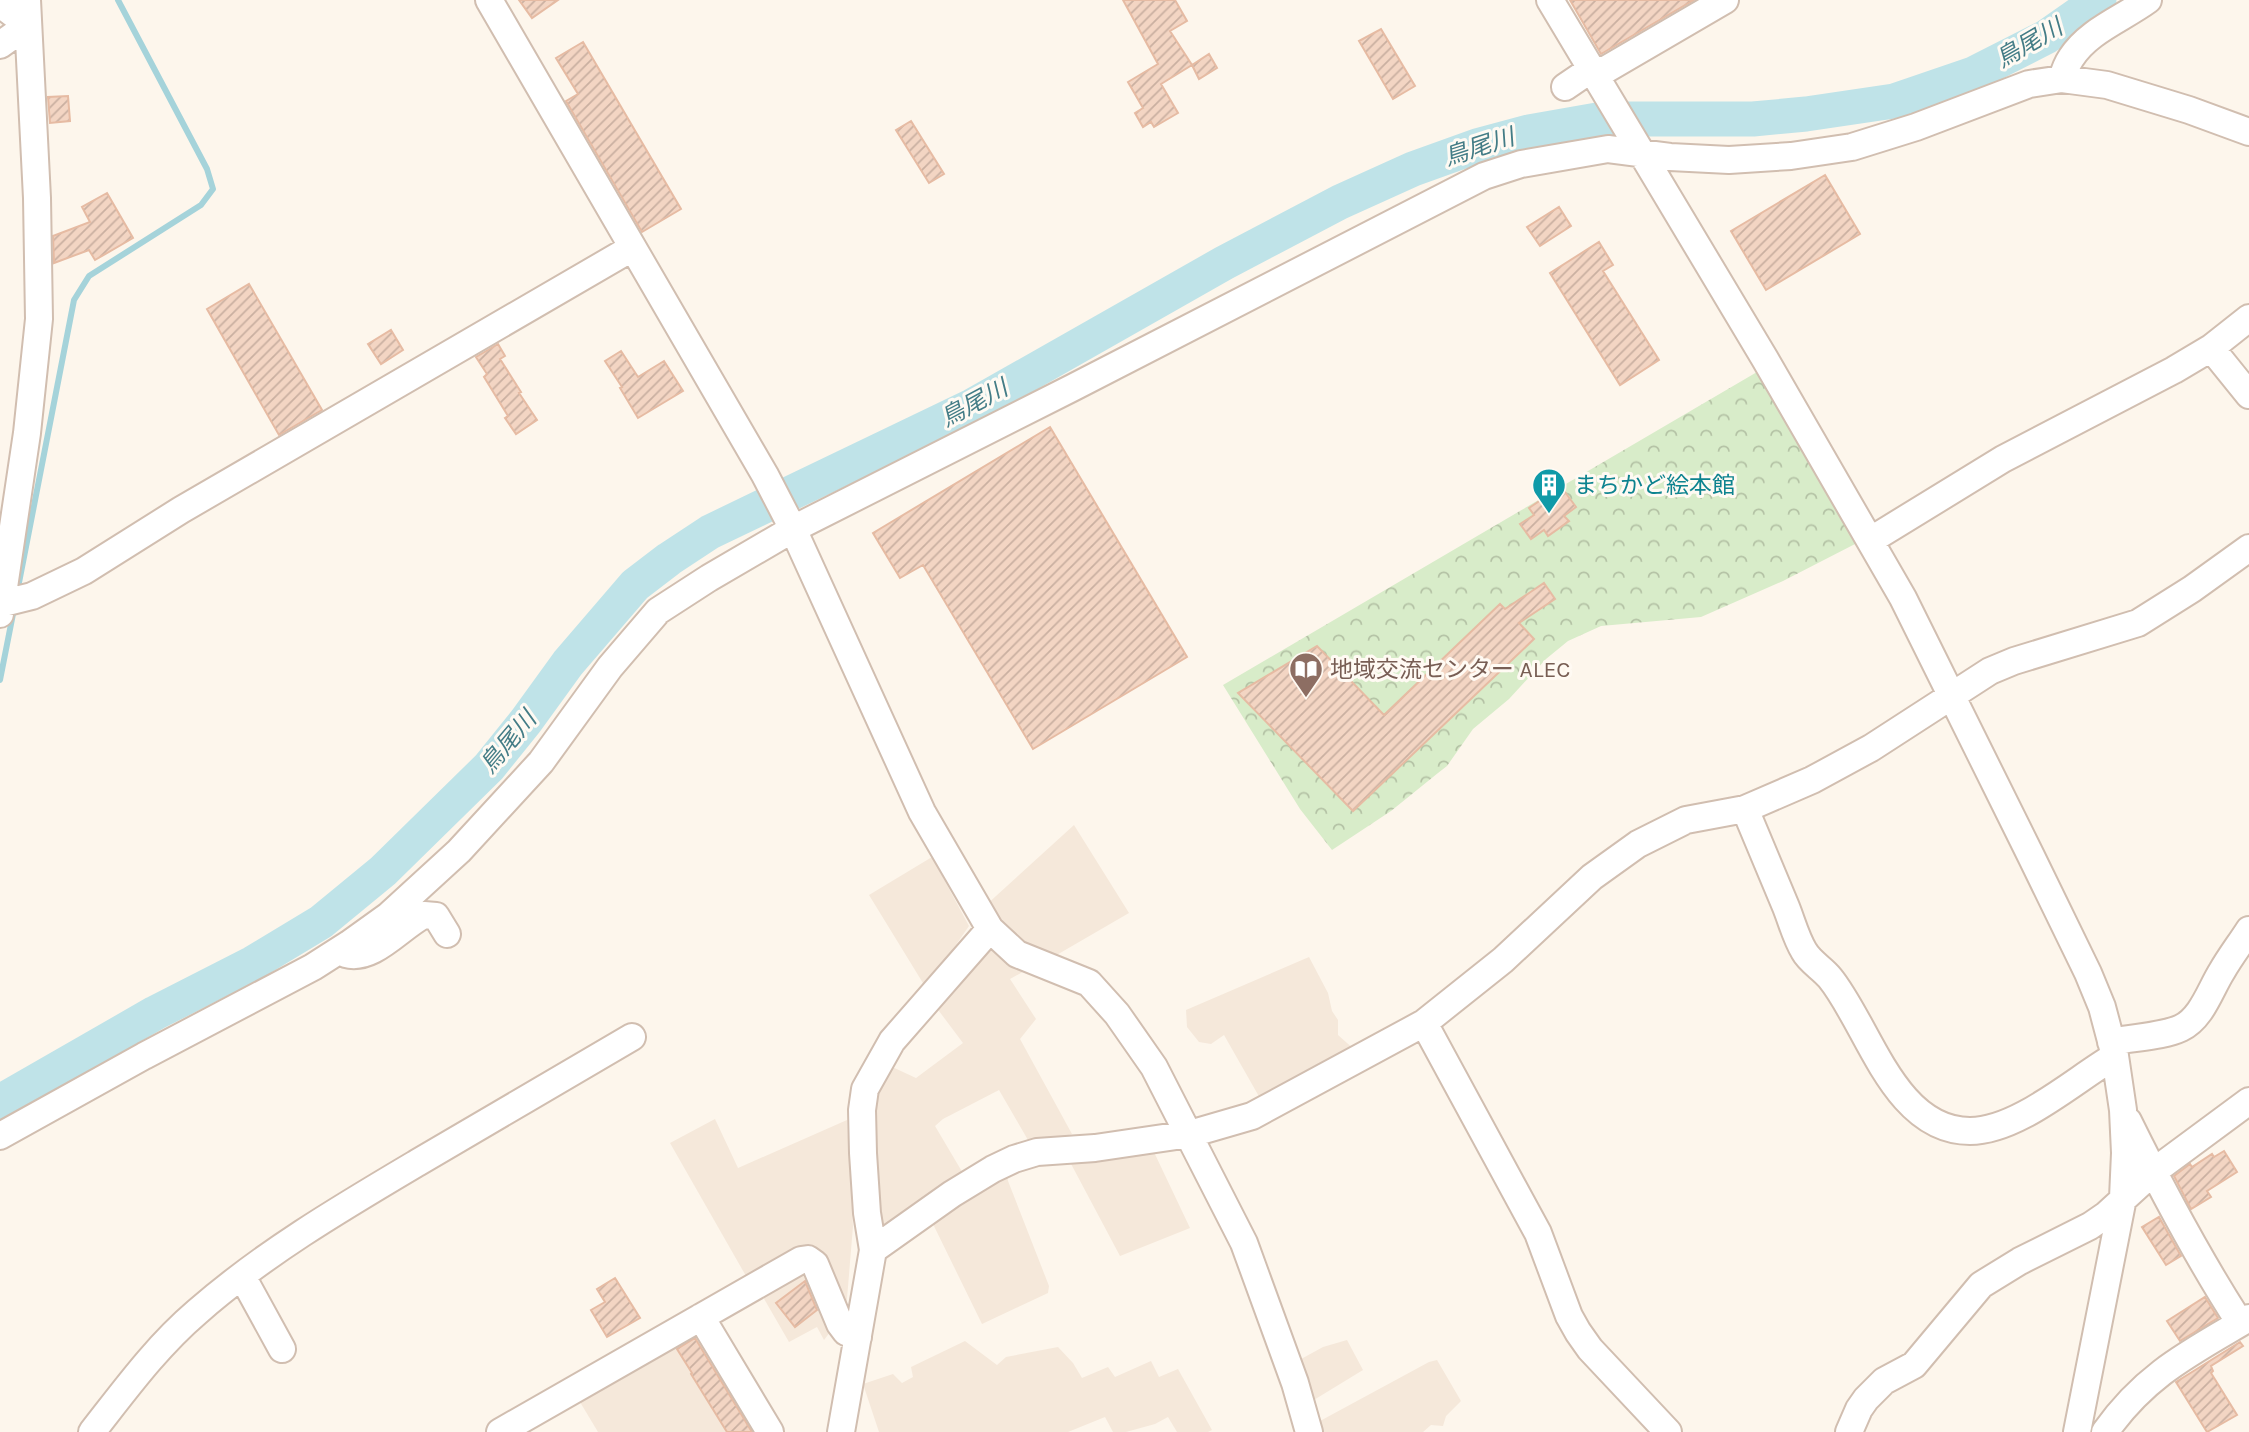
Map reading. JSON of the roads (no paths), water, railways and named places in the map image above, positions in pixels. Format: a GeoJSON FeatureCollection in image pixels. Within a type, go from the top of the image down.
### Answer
{"type":"FeatureCollection","features":[{"type":"Feature","properties":{"kind":"street"},"geometry":{"type":"LineString","coordinates":[[489,0],[765,475],[912,791],[990,929],[1017,954],[1089,983],[1117,1013],[1154,1067],[1244,1243],[1295,1383],[1309,1432]]}},
{"type":"Feature","properties":{"kind":"street"},"geometry":{"type":"LineString","coordinates":[[1550,0],[1903,598],[2088,973],[2102,1007],[2113,1049],[2123,1110],[2123,1198],[2077,1432]]}},
{"type":"Feature","properties":{"kind":"street"},"geometry":{"type":"LineString","coordinates":[[1566,87],[1605,70],[1725,0]]}},
{"type":"Feature","properties":{"kind":"street"},"geometry":{"type":"LineString","coordinates":[[2062,79],[2070,59],[2094,34],[2148,0]]}},
{"type":"Feature","properties":{"kind":"street"},"geometry":{"type":"LineString","coordinates":[[0,4],[27,12]]}},
{"type":"Feature","properties":{"kind":"street"},"geometry":{"type":"LineString","coordinates":[[27,12],[37,198],[38,319],[27,433],[1,607],[32,596],[84,571],[181,510],[632,248]]}},
{"type":"Feature","properties":{"kind":"street"},"geometry":{"type":"LineString","coordinates":[[0,46],[27,12]]}},
{"type":"Feature","properties":{"kind":"street"},"geometry":{"type":"LineString","coordinates":[[0,1136],[302,973],[339,951],[388,916],[459,850],[541,762],[610,667],[658,611],[790,525],[1072,388],[1484,176],[1521,164],[1635,143],[1670,157],[1729,160],[1842,149],[1916,127],[1981,100],[2029,84],[2062,79],[2107,85],[2178,106],[2249,132]]}},
{"type":"Feature","properties":{"kind":"street"},"geometry":{"type":"LineString","coordinates":[[1871,540],[1991,466],[2174,370],[2211,348],[2249,317]]}},
{"type":"Feature","properties":{"kind":"street"},"geometry":{"type":"LineString","coordinates":[[2211,348],[2249,395]]}},
{"type":"Feature","properties":{"kind":"street"},"geometry":{"type":"LineString","coordinates":[[873,1250],[952,1194],[1014,1159],[1037,1152],[1095,1148],[1190,1134],[1252,1116],[1424,1023],[1503,960],[1592,877],[1630,849],[1686,820],[1745,809],[1812,779],[1871,748],[1990,671],[2014,661],[2138,623],[2249,548]]}},
{"type":"Feature","properties":{"kind":"street"},"geometry":{"type":"LineString","coordinates":[[1745,809],[1805,953],[1830,978],[1898,1090],[1916,1109],[1937,1124],[1971,1131],[1989,1128],[2028,1114],[2086,1073],[2113,1049],[2183,1028],[2200,1012],[2223,969],[2249,930]]}},
{"type":"Feature","properties":{"kind":"street"},"geometry":{"type":"LineString","coordinates":[[339,951],[348,955],[365,954],[424,915],[436,916],[447,934]]}},
{"type":"Feature","properties":{"kind":"street"},"geometry":{"type":"LineString","coordinates":[[841,1432],[873,1250],[867,1213],[863,1153],[862,1110],[865,1089],[892,1041],[990,929]]}},
{"type":"Feature","properties":{"kind":"street"},"geometry":{"type":"LineString","coordinates":[[1424,1023],[1538,1233],[1569,1316],[1578,1332],[1590,1349],[1668,1432]]}},
{"type":"Feature","properties":{"kind":"street"},"geometry":{"type":"LineString","coordinates":[[92,1432],[152,1356],[196,1312],[242,1276],[379,1186],[632,1037]]}},
{"type":"Feature","properties":{"kind":"street"},"geometry":{"type":"LineString","coordinates":[[1849,1432],[1866,1399],[1884,1381],[1914,1365],[1981,1285],[2020,1261],[2090,1226],[2153,1172],[2249,1101]]}},
{"type":"Feature","properties":{"kind":"street"},"geometry":{"type":"LineString","coordinates":[[2105,1432],[2126,1404],[2170,1364],[2245,1320],[2213,1281],[2153,1172],[2123,1110]]}},
{"type":"Feature","properties":{"kind":"street"},"geometry":{"type":"LineString","coordinates":[[500,1432],[801,1260],[808,1259],[815,1264],[840,1324],[846,1332],[858,1336]]}},
{"type":"Feature","properties":{"kind":"street"},"geometry":{"type":"LineString","coordinates":[[242,1276],[282,1349]]}},
{"type":"Feature","properties":{"kind":"street"},"geometry":{"type":"LineString","coordinates":[[701,1317],[769,1432]]}},
{"type":"Feature","properties":{"kind":"waterway"},"geometry":{"type":"LineString","coordinates":[[17,593],[74,300],[89,276],[201,205],[213,189],[207,169],[118,0]]}},
{"type":"Feature","properties":{"kind":"waterway","name":"鳥尾川"},"geometry":{"type":"LineString","coordinates":[[0,1102],[155,1013],[253,963],[321,922],[383,871],[489,767],[568,663],[635,585],[710,532],[972,406],[1224,263],[1340,202],[1413,169],[1477,146],[1529,132],[1603,119],[1753,119],[1894,101],[1973,74],[2046,37],[2099,0]]}},
{"type":"Feature","properties":{"kind":"waterway"},"geometry":{"type":"LineString","coordinates":[[0,680],[13,614]]}},
{"type":"Feature","properties":{"kind":"place","name":"まちかど絵本館"},"geometry":{"type":"Point","coordinates":[1549,515]}},
{"type":"Feature","properties":{"kind":"place","name":"地域交流センター ALEC"},"geometry":{"type":"Point","coordinates":[1306,699]}}]}
